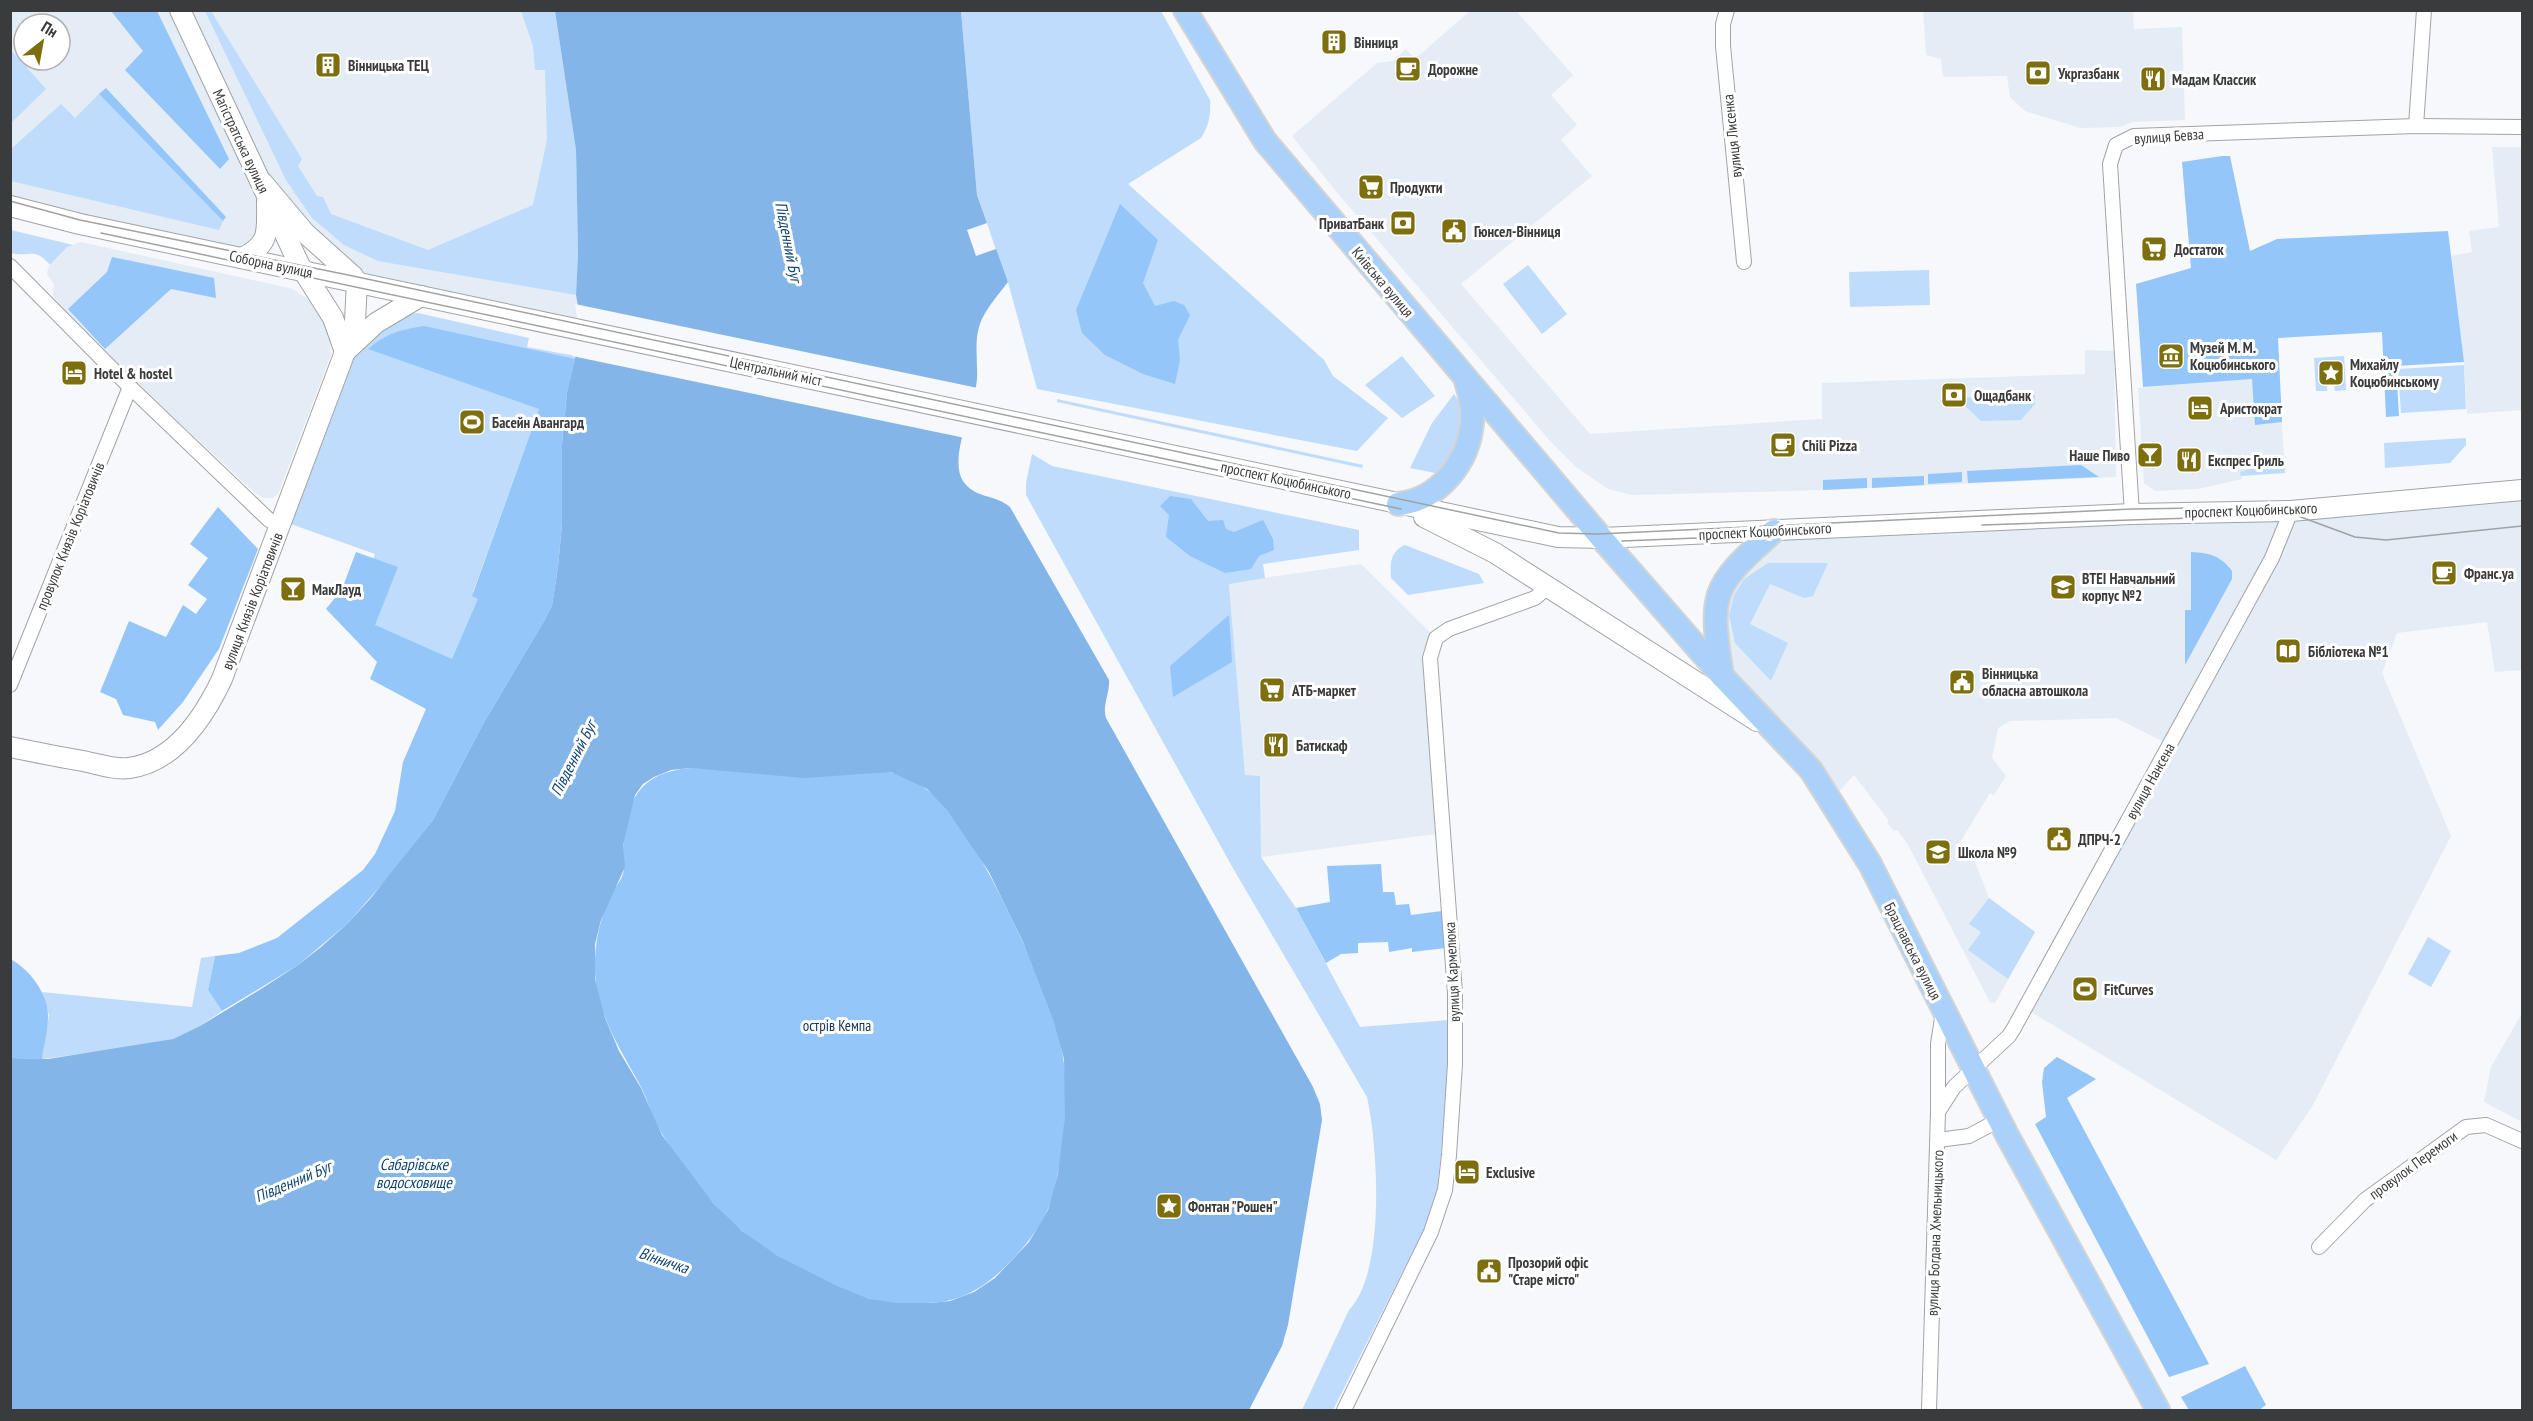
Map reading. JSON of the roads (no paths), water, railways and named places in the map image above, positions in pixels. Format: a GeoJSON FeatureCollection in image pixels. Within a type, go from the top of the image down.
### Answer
{"type":"FeatureCollection","features":[{"type":"Feature","properties":{"kind":"main road","name":"Київська вулиця"},"geometry":{"type":"LineString","coordinates":[[1185,10],[1265,141],[1602,538]]}},
{"type":"Feature","properties":{"kind":"main road"},"geometry":{"type":"LineString","coordinates":[[1398,504],[1409,503],[1441,487],[1458,464],[1467,444],[1472,422],[1472,401],[1466,379]]}},
{"type":"Feature","properties":{"kind":"main road"},"geometry":{"type":"LineString","coordinates":[[1722,676],[1715,630],[1714,604],[1728,575],[1774,531]]}},
{"type":"Feature","properties":{"kind":"main road","name":"Брацлавська вулиця"},"geometry":{"type":"LineString","coordinates":[[1602,538],[1722,676],[1811,770],[1870,864],[1999,1120],[2158,1410]]}},
{"type":"Feature","properties":{"kind":"street","name":"Магістратська вулиця"},"geometry":{"type":"LineString","coordinates":[[180,10],[303,271],[333,318],[345,352]]}},
{"type":"Feature","properties":{"kind":"street","name":"вулиця Лисенка"},"geometry":{"type":"LineString","coordinates":[[1727,10],[1723,24],[1723,45],[1744,262]]}},
{"type":"Feature","properties":{"kind":"street"},"geometry":{"type":"LineString","coordinates":[[2416,126],[2424,10]]}},
{"type":"Feature","properties":{"kind":"street","name":"вулиця Бевза"},"geometry":{"type":"LineString","coordinates":[[2132,514],[2110,164],[2116,145],[2134,136],[2416,126],[2523,127]]}},
{"type":"Feature","properties":{"kind":"street"},"geometry":{"type":"LineString","coordinates":[[242,258],[258,248],[267,234],[265,190]]}},
{"type":"Feature","properties":{"kind":"street"},"geometry":{"type":"LineString","coordinates":[[265,190],[305,233],[357,282]]}},
{"type":"Feature","properties":{"kind":"street","name":"Соборна вулиця"},"geometry":{"type":"LineString","coordinates":[[10,206],[80,224],[533,320]]}},
{"type":"Feature","properties":{"kind":"street"},"geometry":{"type":"LineString","coordinates":[[11,268],[130,387],[269,520],[280,524]]}},
{"type":"Feature","properties":{"kind":"street","name":"вулиця Князів Коріатовичів"},"geometry":{"type":"LineString","coordinates":[[10,747],[116,768],[139,766],[168,751],[188,734],[214,696],[345,352],[356,314],[357,282]]}},
{"type":"Feature","properties":{"kind":"street"},"geometry":{"type":"LineString","coordinates":[[345,352],[376,323],[421,296]]}},
{"type":"Feature","properties":{"kind":"street","name":"Центральний міст"},"geometry":{"type":"LineString","coordinates":[[533,320],[1019,423]]}},
{"type":"Feature","properties":{"kind":"street","name":"провулок Князів Коріатовичів"},"geometry":{"type":"LineString","coordinates":[[10,685],[130,387]]}},
{"type":"Feature","properties":{"kind":"street","name":"проспект Коцюбинського"},"geometry":{"type":"LineString","coordinates":[[1019,423],[1558,537],[1602,538],[2132,514],[2291,511],[2523,490]]}},
{"type":"Feature","properties":{"kind":"street"},"geometry":{"type":"LineString","coordinates":[[1398,504],[1495,553],[1774,731]]}},
{"type":"Feature","properties":{"kind":"street","name":"вулиця Нансена"},"geometry":{"type":"LineString","coordinates":[[1973,1069],[2009,1036],[2014,1028],[2272,558],[2291,511]]}},
{"type":"Feature","properties":{"kind":"street","name":"вулиця Кармелюка"},"geometry":{"type":"LineString","coordinates":[[1344,1410],[1431,1232],[1444,1190],[1449,1155],[1455,1064],[1455,993],[1430,658],[1436,638],[1449,629],[1535,598],[1549,586]]}},
{"type":"Feature","properties":{"kind":"street","name":"вулиця Богдана Хмельницького"},"geometry":{"type":"LineString","coordinates":[[1929,1410],[1938,1140],[1938,1044],[1943,1012]]}},
{"type":"Feature","properties":{"kind":"street"},"geometry":{"type":"LineString","coordinates":[[1938,1112],[1954,1088],[1973,1069]]}},
{"type":"Feature","properties":{"kind":"street"},"geometry":{"type":"LineString","coordinates":[[1938,1140],[1969,1136],[1999,1120]]}},
{"type":"Feature","properties":{"kind":"street","name":"провулок Перемоги"},"geometry":{"type":"LineString","coordinates":[[2319,1247],[2365,1200],[2466,1127],[2486,1125],[2523,1141]]}},
{"type":"Feature","properties":{"kind":"water","name":"Сабарівське водосховище"},"geometry":{"type":"Polygon","coordinates":[[[555,11],[961,11],[977,195],[1008,282],[987,309],[979,326],[977,379],[960,445],[959,471],[963,481],[973,491],[1010,507],[1109,680],[1106,718],[1313,1087],[1320,1104],[1322,1120],[1288,1325],[1282,1346],[1249,1410],[11,1410],[11,1058],[48,1059],[173,1039],[200,1026],[261,989],[321,947],[370,899],[433,820],[483,724],[552,605],[562,524],[562,444],[567,392],[582,330],[576,295],[578,253],[576,150],[555,11]],[[691,768],[671,770],[643,784],[635,795],[623,845],[625,867],[601,920],[595,944],[595,979],[605,1018],[619,1051],[641,1088],[662,1135],[713,1203],[742,1231],[778,1256],[837,1286],[869,1299],[898,1303],[950,1301],[974,1292],[995,1278],[1029,1242],[1048,1210],[1058,1174],[1065,1116],[1064,1059],[1053,1019],[1023,942],[989,872],[947,810],[927,789],[891,772],[804,778],[691,768]]]}},
{"type":"Feature","properties":{"kind":"tram line"},"geometry":{"type":"LineString","coordinates":[[10,201],[80,220],[1559,533],[1598,534],[2132,509],[2262,507],[2290,513],[2355,537],[2386,540],[2522,526]]}},
{"type":"Feature","properties":{"kind":"tram line"},"geometry":{"type":"LineString","coordinates":[[101,233],[1401,509]]}},
{"type":"Feature","properties":{"kind":"tram line"},"geometry":{"type":"LineString","coordinates":[[1982,525],[2222,517]]}},
{"type":"Feature","properties":{"kind":"tram line"},"geometry":{"type":"LineString","coordinates":[[1622,541],[1697,538]]}},
{"type":"Feature","properties":{"kind":"place","name":"Вінниця"},"geometry":{"type":"Point","coordinates":[1334,42]}},
{"type":"Feature","properties":{"kind":"place","name":"Вінницька ТЕЦ"},"geometry":{"type":"Point","coordinates":[328,65]}},
{"type":"Feature","properties":{"kind":"place","name":"Дорожне"},"geometry":{"type":"Point","coordinates":[1408,69]}},
{"type":"Feature","properties":{"kind":"place","name":"Укргазбанк"},"geometry":{"type":"Point","coordinates":[2038,73]}},
{"type":"Feature","properties":{"kind":"place","name":"Мадам Классик"},"geometry":{"type":"Point","coordinates":[2153,79]}},
{"type":"Feature","properties":{"kind":"place","name":"Продукти"},"geometry":{"type":"Point","coordinates":[1371,187]}},
{"type":"Feature","properties":{"kind":"place","name":"ПриватБанк"},"geometry":{"type":"Point","coordinates":[1403,223]}},
{"type":"Feature","properties":{"kind":"place","name":"Гюнсел-Вінниця"},"geometry":{"type":"Point","coordinates":[1454,231]}},
{"type":"Feature","properties":{"kind":"place","name":"Достаток"},"geometry":{"type":"Point","coordinates":[2154,249]}},
{"type":"Feature","properties":{"kind":"place","name":"Музей М. М. Коцюбинського"},"geometry":{"type":"Point","coordinates":[2171,356]}},
{"type":"Feature","properties":{"kind":"place","name":"Hotel & hostel"},"geometry":{"type":"Point","coordinates":[74,373]}},
{"type":"Feature","properties":{"kind":"place","name":"Михайлу Коцюбинському"},"geometry":{"type":"Point","coordinates":[2331,373]}},
{"type":"Feature","properties":{"kind":"place","name":"Ощадбанк"},"geometry":{"type":"Point","coordinates":[1954,395]}},
{"type":"Feature","properties":{"kind":"place","name":"Аристократ"},"geometry":{"type":"Point","coordinates":[2200,408]}},
{"type":"Feature","properties":{"kind":"place","name":"Басейн Авангард"},"geometry":{"type":"Point","coordinates":[472,422]}},
{"type":"Feature","properties":{"kind":"place","name":"Chili Pizza"},"geometry":{"type":"Point","coordinates":[1783,445]}},
{"type":"Feature","properties":{"kind":"place","name":"Наше Пиво"},"geometry":{"type":"Point","coordinates":[2150,455]}},
{"type":"Feature","properties":{"kind":"place","name":"Експрес Гриль"},"geometry":{"type":"Point","coordinates":[2189,460]}},
{"type":"Feature","properties":{"kind":"place","name":"Франс.уа"},"geometry":{"type":"Point","coordinates":[2444,573]}},
{"type":"Feature","properties":{"kind":"place","name":"ВТЕІ Навчальний корпус №2"},"geometry":{"type":"Point","coordinates":[2063,587]}},
{"type":"Feature","properties":{"kind":"place","name":"МакЛауд"},"geometry":{"type":"Point","coordinates":[293,589]}},
{"type":"Feature","properties":{"kind":"place","name":"Бібліотека №1"},"geometry":{"type":"Point","coordinates":[2288,651]}},
{"type":"Feature","properties":{"kind":"place","name":"Вінницька обласна автошкола"},"geometry":{"type":"Point","coordinates":[1962,682]}},
{"type":"Feature","properties":{"kind":"place","name":"АТБ-маркет"},"geometry":{"type":"Point","coordinates":[1272,690]}},
{"type":"Feature","properties":{"kind":"place","name":"Батискаф"},"geometry":{"type":"Point","coordinates":[1276,745]}},
{"type":"Feature","properties":{"kind":"place","name":"ДПРЧ-2"},"geometry":{"type":"Point","coordinates":[2059,839]}},
{"type":"Feature","properties":{"kind":"place","name":"Школа №9"},"geometry":{"type":"Point","coordinates":[1938,852]}},
{"type":"Feature","properties":{"kind":"place","name":"FitCurves"},"geometry":{"type":"Point","coordinates":[2085,989]}},
{"type":"Feature","properties":{"kind":"place","name":"Exclusive"},"geometry":{"type":"Point","coordinates":[1467,1172]}},
{"type":"Feature","properties":{"kind":"place","name":"Фонтан \"Рошен\""},"geometry":{"type":"Point","coordinates":[1169,1206]}},
{"type":"Feature","properties":{"kind":"place","name":"Прозорий офіс \"Старе місто\""},"geometry":{"type":"Point","coordinates":[1489,1271]}},
{"type":"Feature","properties":{"kind":"water label","name":"Південний Буг"},"geometry":{"type":"Point","coordinates":[789,242]}},
{"type":"Feature","properties":{"kind":"water label","name":"Південний Буг"},"geometry":{"type":"Point","coordinates":[573,758]}},
{"type":"Feature","properties":{"kind":"water label","name":"Південний Буг"},"geometry":{"type":"Point","coordinates":[293,1181]}},
{"type":"Feature","properties":{"kind":"water label","name":"Вінничка"},"geometry":{"type":"Point","coordinates":[664,1260]}},
{"type":"Feature","properties":{"kind":"park label","name":"острів Кемпа"},"geometry":{"type":"Point","coordinates":[837,1025]}}]}
